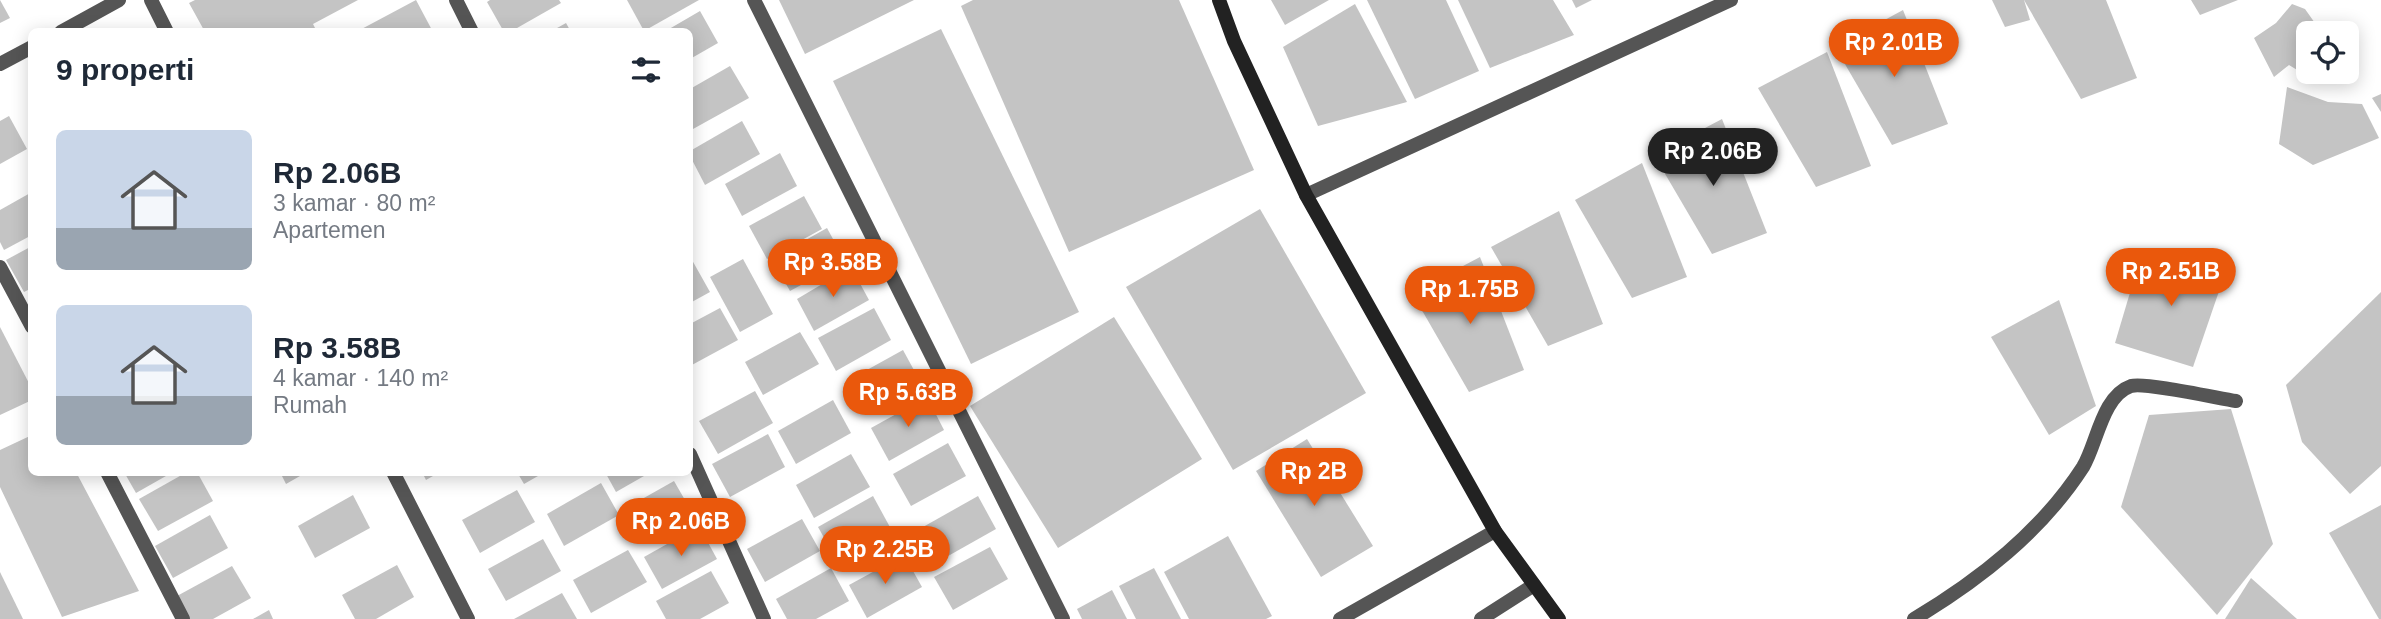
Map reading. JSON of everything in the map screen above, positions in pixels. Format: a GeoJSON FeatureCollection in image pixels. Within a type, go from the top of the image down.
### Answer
{"type":"FeatureCollection","features":[{"type":"Feature","properties":{"kind":"main road"},"geometry":{"type":"LineString","coordinates":[[1219,0],[1234,41],[1306,195],[1495,531],[1559,619]]}},
{"type":"Feature","properties":{"kind":"street"},"geometry":{"type":"LineString","coordinates":[[68,28],[119,0]]}},
{"type":"Feature","properties":{"kind":"street"},"geometry":{"type":"LineString","coordinates":[[151,0],[165,28]]}},
{"type":"Feature","properties":{"kind":"street"},"geometry":{"type":"LineString","coordinates":[[456,0],[470,28]]}},
{"type":"Feature","properties":{"kind":"street"},"geometry":{"type":"LineString","coordinates":[[754,0],[1063,619]]}},
{"type":"Feature","properties":{"kind":"street"},"geometry":{"type":"LineString","coordinates":[[1306,195],[1731,0]]}},
{"type":"Feature","properties":{"kind":"street"},"geometry":{"type":"LineString","coordinates":[[0,64],[28,49]]}},
{"type":"Feature","properties":{"kind":"street"},"geometry":{"type":"LineString","coordinates":[[0,267],[28,320]]}},
{"type":"Feature","properties":{"kind":"street"},"geometry":{"type":"LineString","coordinates":[[1914,619],[1954,595],[2005,557],[2036,524],[2084,466],[2106,412],[2123,391],[2132,386],[2149,386],[2236,401]]}},
{"type":"Feature","properties":{"kind":"street"},"geometry":{"type":"LineString","coordinates":[[693,461],[764,619]]}},
{"type":"Feature","properties":{"kind":"street"},"geometry":{"type":"LineString","coordinates":[[109,476],[183,619]]}},
{"type":"Feature","properties":{"kind":"street"},"geometry":{"type":"LineString","coordinates":[[395,476],[468,619]]}},
{"type":"Feature","properties":{"kind":"street"},"geometry":{"type":"LineString","coordinates":[[1340,619],[1495,531]]}},
{"type":"Feature","properties":{"kind":"street"},"geometry":{"type":"LineString","coordinates":[[1481,619],[1534,585]]}},
{"type":"Feature","properties":{"kind":"building"},"geometry":{"type":"Polygon","coordinates":[[[0,0],[10,18],[0,23],[0,0]]]}},
{"type":"Feature","properties":{"kind":"building"},"geometry":{"type":"Polygon","coordinates":[[[195,0],[358,0],[313,24],[315,28],[203,28],[189,3],[195,0]]]}},
{"type":"Feature","properties":{"kind":"building"},"geometry":{"type":"Polygon","coordinates":[[[416,0],[431,28],[364,28],[416,0]]]}},
{"type":"Feature","properties":{"kind":"building"},"geometry":{"type":"Polygon","coordinates":[[[559,0],[561,3],[517,28],[502,28],[487,2],[559,0]]]}},
{"type":"Feature","properties":{"kind":"building"},"geometry":{"type":"Polygon","coordinates":[[[627,0],[699,0],[649,28],[642,28],[627,0]]]}},
{"type":"Feature","properties":{"kind":"building"},"geometry":{"type":"Polygon","coordinates":[[[779,0],[914,0],[805,54],[779,0]]]}},
{"type":"Feature","properties":{"kind":"building"},"geometry":{"type":"Polygon","coordinates":[[[973,0],[1179,0],[1254,170],[1069,252],[961,6],[973,0]]]}},
{"type":"Feature","properties":{"kind":"building"},"geometry":{"type":"Polygon","coordinates":[[[1271,0],[1329,0],[1285,25],[1271,0]]]}},
{"type":"Feature","properties":{"kind":"building"},"geometry":{"type":"Polygon","coordinates":[[[1367,0],[1446,0],[1479,71],[1415,99],[1367,0]]]}},
{"type":"Feature","properties":{"kind":"building"},"geometry":{"type":"Polygon","coordinates":[[[1458,0],[1553,0],[1574,35],[1490,68],[1458,0]]]}},
{"type":"Feature","properties":{"kind":"building"},"geometry":{"type":"Polygon","coordinates":[[[1572,0],[1592,0],[1576,8],[1572,0]]]}},
{"type":"Feature","properties":{"kind":"building"},"geometry":{"type":"Polygon","coordinates":[[[1992,0],[2024,0],[2030,20],[2005,27],[1992,0]]]}},
{"type":"Feature","properties":{"kind":"building"},"geometry":{"type":"Polygon","coordinates":[[[2024,0],[2106,0],[2137,78],[2081,99],[2024,0]]]}},
{"type":"Feature","properties":{"kind":"building"},"geometry":{"type":"Polygon","coordinates":[[[2191,0],[2238,0],[2200,15],[2191,0]]]}},
{"type":"Feature","properties":{"kind":"building"},"geometry":{"type":"Polygon","coordinates":[[[1355,4],[1407,102],[1318,126],[1283,47],[1355,4]]]}},
{"type":"Feature","properties":{"kind":"building"},"geometry":{"type":"Polygon","coordinates":[[[2292,4],[2305,9],[2314,21],[2296,21],[2296,69],[2289,65],[2274,77],[2254,38],[2276,23],[2292,4]]]}},
{"type":"Feature","properties":{"kind":"building"},"geometry":{"type":"Polygon","coordinates":[[[1903,10],[1948,124],[1892,145],[1835,47],[1903,10]]]}},
{"type":"Feature","properties":{"kind":"building"},"geometry":{"type":"Polygon","coordinates":[[[700,11],[718,43],[693,57],[693,28],[671,28],[700,11]]]}},
{"type":"Feature","properties":{"kind":"building"},"geometry":{"type":"Polygon","coordinates":[[[941,29],[1079,312],[971,364],[833,81],[941,29]]]}},
{"type":"Feature","properties":{"kind":"building"},"geometry":{"type":"Polygon","coordinates":[[[1827,52],[1871,166],[1816,187],[1758,88],[1827,52]]]}},
{"type":"Feature","properties":{"kind":"building"},"geometry":{"type":"Polygon","coordinates":[[[730,66],[749,98],[693,129],[693,87],[730,66]]]}},
{"type":"Feature","properties":{"kind":"building"},"geometry":{"type":"Polygon","coordinates":[[[2287,87],[2328,102],[2362,104],[2379,138],[2313,165],[2279,144],[2287,87]]]}},
{"type":"Feature","properties":{"kind":"building"},"geometry":{"type":"Polygon","coordinates":[[[2381,94],[2381,112],[2372,98],[2381,94]]]}},
{"type":"Feature","properties":{"kind":"building"},"geometry":{"type":"Polygon","coordinates":[[[9,116],[27,149],[0,164],[0,121],[9,116]]]}},
{"type":"Feature","properties":{"kind":"building"},"geometry":{"type":"Polygon","coordinates":[[[1722,119],[1767,233],[1712,254],[1654,155],[1722,119]]]}},
{"type":"Feature","properties":{"kind":"building"},"geometry":{"type":"Polygon","coordinates":[[[742,121],[760,154],[705,185],[693,162],[693,149],[742,121]]]}},
{"type":"Feature","properties":{"kind":"building"},"geometry":{"type":"Polygon","coordinates":[[[780,153],[797,186],[742,216],[725,184],[780,153]]]}},
{"type":"Feature","properties":{"kind":"building"},"geometry":{"type":"Polygon","coordinates":[[[1642,163],[1687,277],[1632,298],[1575,200],[1642,163]]]}},
{"type":"Feature","properties":{"kind":"building"},"geometry":{"type":"Polygon","coordinates":[[[28,194],[28,237],[4,250],[0,242],[0,210],[28,194]]]}},
{"type":"Feature","properties":{"kind":"building"},"geometry":{"type":"Polygon","coordinates":[[[804,196],[822,229],[767,259],[749,226],[804,196]]]}},
{"type":"Feature","properties":{"kind":"building"},"geometry":{"type":"Polygon","coordinates":[[[1260,209],[1366,393],[1233,470],[1126,287],[1260,209]]]}},
{"type":"Feature","properties":{"kind":"building"},"geometry":{"type":"Polygon","coordinates":[[[1559,211],[1603,324],[1548,346],[1491,247],[1559,211]]]}},
{"type":"Feature","properties":{"kind":"building"},"geometry":{"type":"Polygon","coordinates":[[[827,228],[845,261],[790,291],[772,259],[827,228]]]}},
{"type":"Feature","properties":{"kind":"building"},"geometry":{"type":"Polygon","coordinates":[[[28,248],[28,290],[24,292],[6,260],[28,248]]]}},
{"type":"Feature","properties":{"kind":"building"},"geometry":{"type":"Polygon","coordinates":[[[1480,257],[1524,370],[1469,392],[1412,293],[1480,257]]]}},
{"type":"Feature","properties":{"kind":"building"},"geometry":{"type":"Polygon","coordinates":[[[743,259],[773,314],[740,332],[710,277],[743,259]]]}},
{"type":"Feature","properties":{"kind":"building"},"geometry":{"type":"Polygon","coordinates":[[[2140,259],[2228,265],[2193,367],[2115,343],[2140,259]]]}},
{"type":"Feature","properties":{"kind":"building"},"geometry":{"type":"Polygon","coordinates":[[[693,262],[710,292],[693,301],[693,262]]]}},
{"type":"Feature","properties":{"kind":"building"},"geometry":{"type":"Polygon","coordinates":[[[851,267],[869,300],[814,331],[797,299],[851,267]]]}},
{"type":"Feature","properties":{"kind":"building"},"geometry":{"type":"Polygon","coordinates":[[[2381,292],[2381,466],[2350,494],[2302,442],[2286,385],[2381,292]]]}},
{"type":"Feature","properties":{"kind":"building"},"geometry":{"type":"Polygon","coordinates":[[[2059,300],[2096,406],[2049,435],[1991,337],[2059,300]]]}},
{"type":"Feature","properties":{"kind":"building"},"geometry":{"type":"Polygon","coordinates":[[[720,308],[738,340],[693,364],[693,322],[720,308]]]}},
{"type":"Feature","properties":{"kind":"building"},"geometry":{"type":"Polygon","coordinates":[[[874,308],[891,340],[836,371],[818,338],[874,308]]]}},
{"type":"Feature","properties":{"kind":"building"},"geometry":{"type":"Polygon","coordinates":[[[1114,317],[1202,459],[1058,548],[970,406],[1114,317]]]}},
{"type":"Feature","properties":{"kind":"building"},"geometry":{"type":"Polygon","coordinates":[[[0,327],[28,381],[28,402],[0,415],[0,327]]]}},
{"type":"Feature","properties":{"kind":"building"},"geometry":{"type":"Polygon","coordinates":[[[800,332],[819,364],[763,395],[745,362],[800,332]]]}},
{"type":"Feature","properties":{"kind":"building"},"geometry":{"type":"Polygon","coordinates":[[[903,350],[921,383],[865,414],[847,381],[903,350]]]}},
{"type":"Feature","properties":{"kind":"building"},"geometry":{"type":"Polygon","coordinates":[[[755,391],[773,423],[718,454],[699,421],[755,391]]]}},
{"type":"Feature","properties":{"kind":"building"},"geometry":{"type":"Polygon","coordinates":[[[927,397],[944,430],[889,461],[871,428],[927,397]]]}},
{"type":"Feature","properties":{"kind":"building"},"geometry":{"type":"Polygon","coordinates":[[[833,400],[851,433],[796,464],[778,431],[833,400]]]}},
{"type":"Feature","properties":{"kind":"building"},"geometry":{"type":"Polygon","coordinates":[[[2231,409],[2273,544],[2217,615],[2121,507],[2149,415],[2231,409]]]}},
{"type":"Feature","properties":{"kind":"building"},"geometry":{"type":"Polygon","coordinates":[[[768,434],[785,467],[730,497],[712,464],[768,434]]]}},
{"type":"Feature","properties":{"kind":"building"},"geometry":{"type":"Polygon","coordinates":[[[28,437],[28,476],[78,476],[139,591],[62,617],[0,487],[0,450],[28,437]]]}},
{"type":"Feature","properties":{"kind":"building"},"geometry":{"type":"Polygon","coordinates":[[[1307,439],[1373,546],[1321,577],[1256,471],[1307,439]]]}},
{"type":"Feature","properties":{"kind":"building"},"geometry":{"type":"Polygon","coordinates":[[[948,443],[966,476],[911,506],[893,474],[948,443]]]}},
{"type":"Feature","properties":{"kind":"building"},"geometry":{"type":"Polygon","coordinates":[[[851,454],[870,487],[814,518],[796,485],[851,454]]]}},
{"type":"Feature","properties":{"kind":"building"},"geometry":{"type":"Polygon","coordinates":[[[126,476],[166,476],[136,493],[126,476]]]}},
{"type":"Feature","properties":{"kind":"building"},"geometry":{"type":"Polygon","coordinates":[[[180,476],[199,476],[213,501],[158,531],[139,499],[180,476]]]}},
{"type":"Feature","properties":{"kind":"building"},"geometry":{"type":"Polygon","coordinates":[[[282,476],[300,476],[286,484],[282,476]]]}},
{"type":"Feature","properties":{"kind":"building"},"geometry":{"type":"Polygon","coordinates":[[[519,476],[538,476],[524,484],[519,476]]]}},
{"type":"Feature","properties":{"kind":"building"},"geometry":{"type":"Polygon","coordinates":[[[607,476],[644,476],[616,492],[607,476]]]}},
{"type":"Feature","properties":{"kind":"building"},"geometry":{"type":"Polygon","coordinates":[[[674,481],[693,514],[637,544],[619,512],[674,481]]]}},
{"type":"Feature","properties":{"kind":"building"},"geometry":{"type":"Polygon","coordinates":[[[601,483],[619,515],[564,546],[547,514],[601,483]]]}},
{"type":"Feature","properties":{"kind":"building"},"geometry":{"type":"Polygon","coordinates":[[[517,490],[535,522],[480,553],[462,520],[517,490]]]}},
{"type":"Feature","properties":{"kind":"building"},"geometry":{"type":"Polygon","coordinates":[[[353,495],[370,528],[315,558],[298,526],[353,495]]]}},
{"type":"Feature","properties":{"kind":"building"},"geometry":{"type":"Polygon","coordinates":[[[873,496],[891,529],[836,559],[818,527],[873,496]]]}},
{"type":"Feature","properties":{"kind":"building"},"geometry":{"type":"Polygon","coordinates":[[[978,496],[996,529],[941,560],[923,527],[978,496]]]}},
{"type":"Feature","properties":{"kind":"building"},"geometry":{"type":"Polygon","coordinates":[[[2381,505],[2381,619],[2379,619],[2329,533],[2381,505]]]}},
{"type":"Feature","properties":{"kind":"building"},"geometry":{"type":"Polygon","coordinates":[[[210,515],[228,548],[173,578],[155,546],[210,515]]]}},
{"type":"Feature","properties":{"kind":"building"},"geometry":{"type":"Polygon","coordinates":[[[802,519],[820,551],[765,582],[747,549],[802,519]]]}},
{"type":"Feature","properties":{"kind":"building"},"geometry":{"type":"Polygon","coordinates":[[[699,526],[717,559],[662,589],[644,557],[699,526]]]}},
{"type":"Feature","properties":{"kind":"building"},"geometry":{"type":"Polygon","coordinates":[[[1228,536],[1272,616],[1266,619],[1189,619],[1164,572],[1228,536]]]}},
{"type":"Feature","properties":{"kind":"building"},"geometry":{"type":"Polygon","coordinates":[[[543,539],[561,571],[506,601],[488,569],[543,539]]]}},
{"type":"Feature","properties":{"kind":"building"},"geometry":{"type":"Polygon","coordinates":[[[990,547],[1008,579],[953,610],[934,577],[990,547]]]}},
{"type":"Feature","properties":{"kind":"building"},"geometry":{"type":"Polygon","coordinates":[[[628,550],[647,582],[591,613],[573,580],[628,550]]]}},
{"type":"Feature","properties":{"kind":"building"},"geometry":{"type":"Polygon","coordinates":[[[904,555],[922,587],[867,618],[849,585],[904,555]]]}},
{"type":"Feature","properties":{"kind":"building"},"geometry":{"type":"Polygon","coordinates":[[[397,565],[414,597],[376,619],[355,619],[342,595],[397,565]]]}},
{"type":"Feature","properties":{"kind":"building"},"geometry":{"type":"Polygon","coordinates":[[[232,566],[251,598],[213,619],[190,619],[177,596],[232,566]]]}},
{"type":"Feature","properties":{"kind":"building"},"geometry":{"type":"Polygon","coordinates":[[[831,568],[849,601],[816,619],[787,619],[776,599],[831,568]]]}},
{"type":"Feature","properties":{"kind":"building"},"geometry":{"type":"Polygon","coordinates":[[[1154,568],[1181,619],[1136,619],[1119,586],[1154,568]]]}},
{"type":"Feature","properties":{"kind":"building"},"geometry":{"type":"Polygon","coordinates":[[[711,571],[729,603],[700,619],[666,619],[656,601],[711,571]]]}},
{"type":"Feature","properties":{"kind":"building"},"geometry":{"type":"Polygon","coordinates":[[[0,572],[23,619],[0,619],[0,572]]]}},
{"type":"Feature","properties":{"kind":"building"},"geometry":{"type":"Polygon","coordinates":[[[2251,578],[2297,619],[2225,619],[2251,578]]]}},
{"type":"Feature","properties":{"kind":"building"},"geometry":{"type":"Polygon","coordinates":[[[1112,590],[1127,619],[1082,619],[1077,609],[1112,590]]]}},
{"type":"Feature","properties":{"kind":"building"},"geometry":{"type":"Polygon","coordinates":[[[562,593],[577,619],[514,619],[562,593]]]}},
{"type":"Feature","properties":{"kind":"building"},"geometry":{"type":"Polygon","coordinates":[[[269,610],[273,619],[253,619],[269,610]]]}}]}
